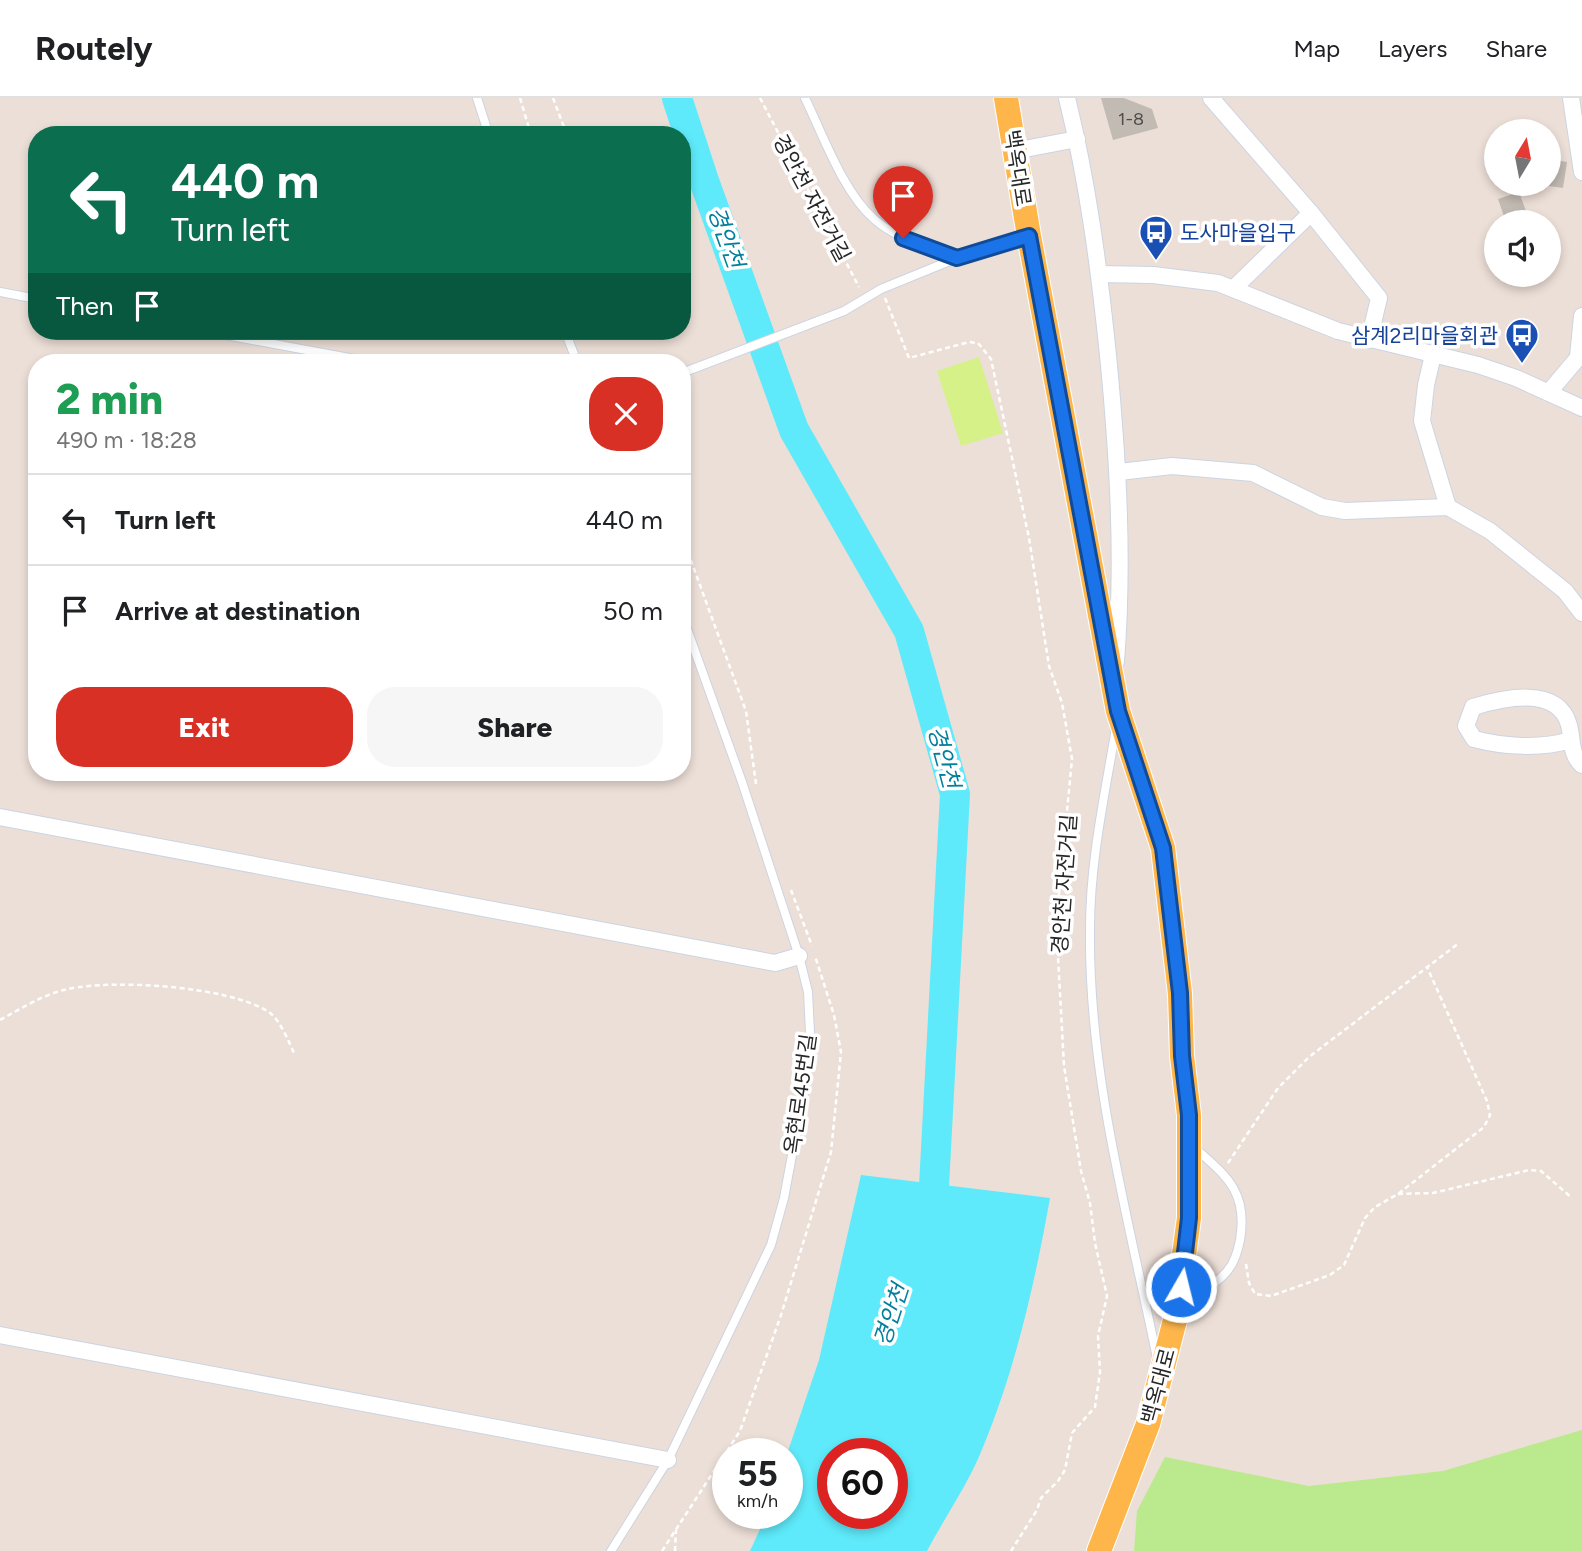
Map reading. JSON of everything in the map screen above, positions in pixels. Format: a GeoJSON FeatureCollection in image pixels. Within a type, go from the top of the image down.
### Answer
{"type":"FeatureCollection","features":[{"type":"Feature","properties":{"kind":"main road","name":"백옥대로"},"geometry":{"type":"LineString","coordinates":[[1006,98],[1029,236],[1116,700],[1163,848],[1180,993],[1190,1143],[1189,1218],[1178,1304],[1148,1424],[1099,1551]]}},
{"type":"Feature","properties":{"kind":"street"},"geometry":{"type":"LineString","coordinates":[[1067,98],[1088,189],[1100,274],[1119,471],[1121,599],[1116,700]]}},
{"type":"Feature","properties":{"kind":"street"},"geometry":{"type":"LineString","coordinates":[[1211,98],[1311,213],[1379,298],[1369,340]]}},
{"type":"Feature","properties":{"kind":"street"},"geometry":{"type":"LineString","coordinates":[[1571,98],[1582,172]]}},
{"type":"Feature","properties":{"kind":"street"},"geometry":{"type":"LineString","coordinates":[[1014,151],[1077,139]]}},
{"type":"Feature","properties":{"kind":"street"},"geometry":{"type":"LineString","coordinates":[[1233,289],[1311,213]]}},
{"type":"Feature","properties":{"kind":"street"},"geometry":{"type":"LineString","coordinates":[[1100,274],[1190,278],[1233,289],[1308,321],[1369,340],[1491,369],[1582,408]]}},
{"type":"Feature","properties":{"kind":"street"},"geometry":{"type":"LineString","coordinates":[[1549,392],[1580,355],[1582,316]]}},
{"type":"Feature","properties":{"kind":"street"},"geometry":{"type":"LineString","coordinates":[[1433,355],[1422,421],[1448,508]]}},
{"type":"Feature","properties":{"kind":"street"},"geometry":{"type":"LineString","coordinates":[[1119,471],[1172,466],[1253,473],[1322,507],[1345,511],[1448,508],[1490,531],[1565,591],[1582,613]]}},
{"type":"Feature","properties":{"kind":"street"},"geometry":{"type":"LineString","coordinates":[[1571,740],[1555,745],[1492,743],[1475,739],[1466,726],[1473,707],[1499,699],[1543,699],[1557,705],[1569,723],[1574,758],[1582,765]]}},
{"type":"Feature","properties":{"kind":"street"},"geometry":{"type":"LineString","coordinates":[[0,817],[775,963],[799,956]]}},
{"type":"Feature","properties":{"kind":"street"},"geometry":{"type":"LineString","coordinates":[[0,1335],[668,1460]]}},
{"type":"Feature","properties":{"kind":"lane"},"geometry":{"type":"LineString","coordinates":[[477,98],[486,126]]}},
{"type":"Feature","properties":{"kind":"lane"},"geometry":{"type":"LineString","coordinates":[[805,98],[838,168],[858,201],[874,219],[903,238],[957,258]]}},
{"type":"Feature","properties":{"kind":"lane"},"geometry":{"type":"LineString","coordinates":[[691,370],[844,311],[881,289],[957,258],[1029,236]]}},
{"type":"Feature","properties":{"kind":"lane"},"geometry":{"type":"LineString","coordinates":[[0,292],[28,297]]}},
{"type":"Feature","properties":{"kind":"lane"},"geometry":{"type":"LineString","coordinates":[[252,340],[328,354]]}},
{"type":"Feature","properties":{"kind":"lane","name":"옥현로45번길"},"geometry":{"type":"LineString","coordinates":[[611,1551],[668,1460],[748,1298],[771,1245],[784,1198],[806,1080],[810,1033],[808,992],[799,956],[742,782],[691,640]]}},
{"type":"Feature","properties":{"kind":"lane"},"geometry":{"type":"LineString","coordinates":[[1116,700],[1092,884],[1090,928],[1093,988],[1098,1060],[1107,1115],[1161,1376]]}},
{"type":"Feature","properties":{"kind":"lane"},"geometry":{"type":"LineString","coordinates":[[1178,1304],[1215,1282],[1228,1270],[1238,1251],[1244,1217],[1237,1193],[1222,1171],[1190,1143]]}},
{"type":"Feature","properties":{"kind":"path"},"geometry":{"type":"LineString","coordinates":[[520,98],[528,126]]}},
{"type":"Feature","properties":{"kind":"path"},"geometry":{"type":"LineString","coordinates":[[553,98],[564,126]]}},
{"type":"Feature","properties":{"kind":"path","name":"경안천 자전거길"},"geometry":{"type":"LineString","coordinates":[[760,98],[865,299]]}},
{"type":"Feature","properties":{"kind":"path","name":"경안천 자전거길"},"geometry":{"type":"LineString","coordinates":[[881,289],[909,358],[969,342],[978,343],[991,359],[1029,538],[1049,666],[1062,703],[1072,759],[1057,939],[1064,1066],[1081,1171],[1106,1287],[1106,1308],[1098,1336],[1100,1372],[1095,1408],[1072,1433],[1065,1470],[1041,1498],[1037,1510],[1011,1551]]}},
{"type":"Feature","properties":{"kind":"path"},"geometry":{"type":"LineString","coordinates":[[691,561],[746,711],[757,787]]}},
{"type":"Feature","properties":{"kind":"path"},"geometry":{"type":"LineString","coordinates":[[662,1551],[740,1431],[781,1315],[831,1152],[841,1052],[834,1015],[803,918],[788,882]]}},
{"type":"Feature","properties":{"kind":"path"},"geometry":{"type":"LineString","coordinates":[[1222,1171],[1278,1088],[1309,1057],[1459,943]]}},
{"type":"Feature","properties":{"kind":"path"},"geometry":{"type":"LineString","coordinates":[[1238,1251],[1248,1267],[1249,1283],[1255,1294],[1271,1296],[1330,1275],[1344,1265],[1364,1218],[1375,1207],[1398,1194],[1484,1128],[1490,1115],[1487,1101],[1427,967]]}},
{"type":"Feature","properties":{"kind":"path"},"geometry":{"type":"LineString","coordinates":[[0,1020],[46,996],[68,989],[102,984],[174,988],[248,1002],[271,1014],[294,1053]]}},
{"type":"Feature","properties":{"kind":"path"},"geometry":{"type":"LineString","coordinates":[[1398,1194],[1433,1193],[1529,1170],[1541,1171],[1572,1198]]}},
{"type":"Feature","properties":{"kind":"path"},"geometry":{"type":"LineString","coordinates":[[675,1551],[676,1530]]}},
{"type":"Feature","properties":{"kind":"green space"},"geometry":{"type":"Polygon","coordinates":[[[979,357],[1003,433],[961,446],[937,371],[979,357]]]}},
{"type":"Feature","properties":{"kind":"green space"},"geometry":{"type":"Polygon","coordinates":[[[1582,1430],[1582,1551],[1134,1551],[1137,1511],[1165,1457],[1309,1486],[1443,1471],[1582,1430]]]}},
{"type":"Feature","properties":{"kind":"water"},"geometry":{"type":"Polygon","coordinates":[[[861,1175],[1050,1198],[1023,1324],[995,1417],[971,1474],[927,1551],[750,1551],[760,1529],[803,1529],[803,1438],[792,1438],[819,1360],[861,1175]]]}},
{"type":"Feature","properties":{"kind":"building"},"geometry":{"type":"Polygon","coordinates":[[[1101,98],[1124,98],[1152,109],[1158,128],[1113,140],[1101,98]]]}},
{"type":"Feature","properties":{"kind":"building"},"geometry":{"type":"Polygon","coordinates":[[[1561,161],[1567,162],[1561,188],[1561,161]]]}},
{"type":"Feature","properties":{"kind":"building"},"geometry":{"type":"Polygon","coordinates":[[[1520,196],[1526,210],[1502,210],[1498,199],[1520,196]]]}},
{"type":"Feature","properties":{"kind":"waterway","name":"경안천"},"geometry":{"type":"LineString","coordinates":[[677,98],[686,126]]}},
{"type":"Feature","properties":{"kind":"waterway","name":"경안천"},"geometry":{"type":"LineString","coordinates":[[691,141],[794,430],[909,631],[955,794],[934,1186],[922,1222]]}},
{"type":"Feature","properties":{"kind":"place","name":"도사마을입구"},"geometry":{"type":"Point","coordinates":[1156,262]}},
{"type":"Feature","properties":{"kind":"place","name":"삼계2리마을회관"},"geometry":{"type":"Point","coordinates":[1522,365]}},
{"type":"Feature","properties":{"kind":"route"},"geometry":{"type":"LineString","coordinates":[[903,238],[957,258],[1029,236],[1118,711],[1163,848],[1180,993],[1182,1056],[1189,1115],[1189,1218],[1181,1287]]}}]}
